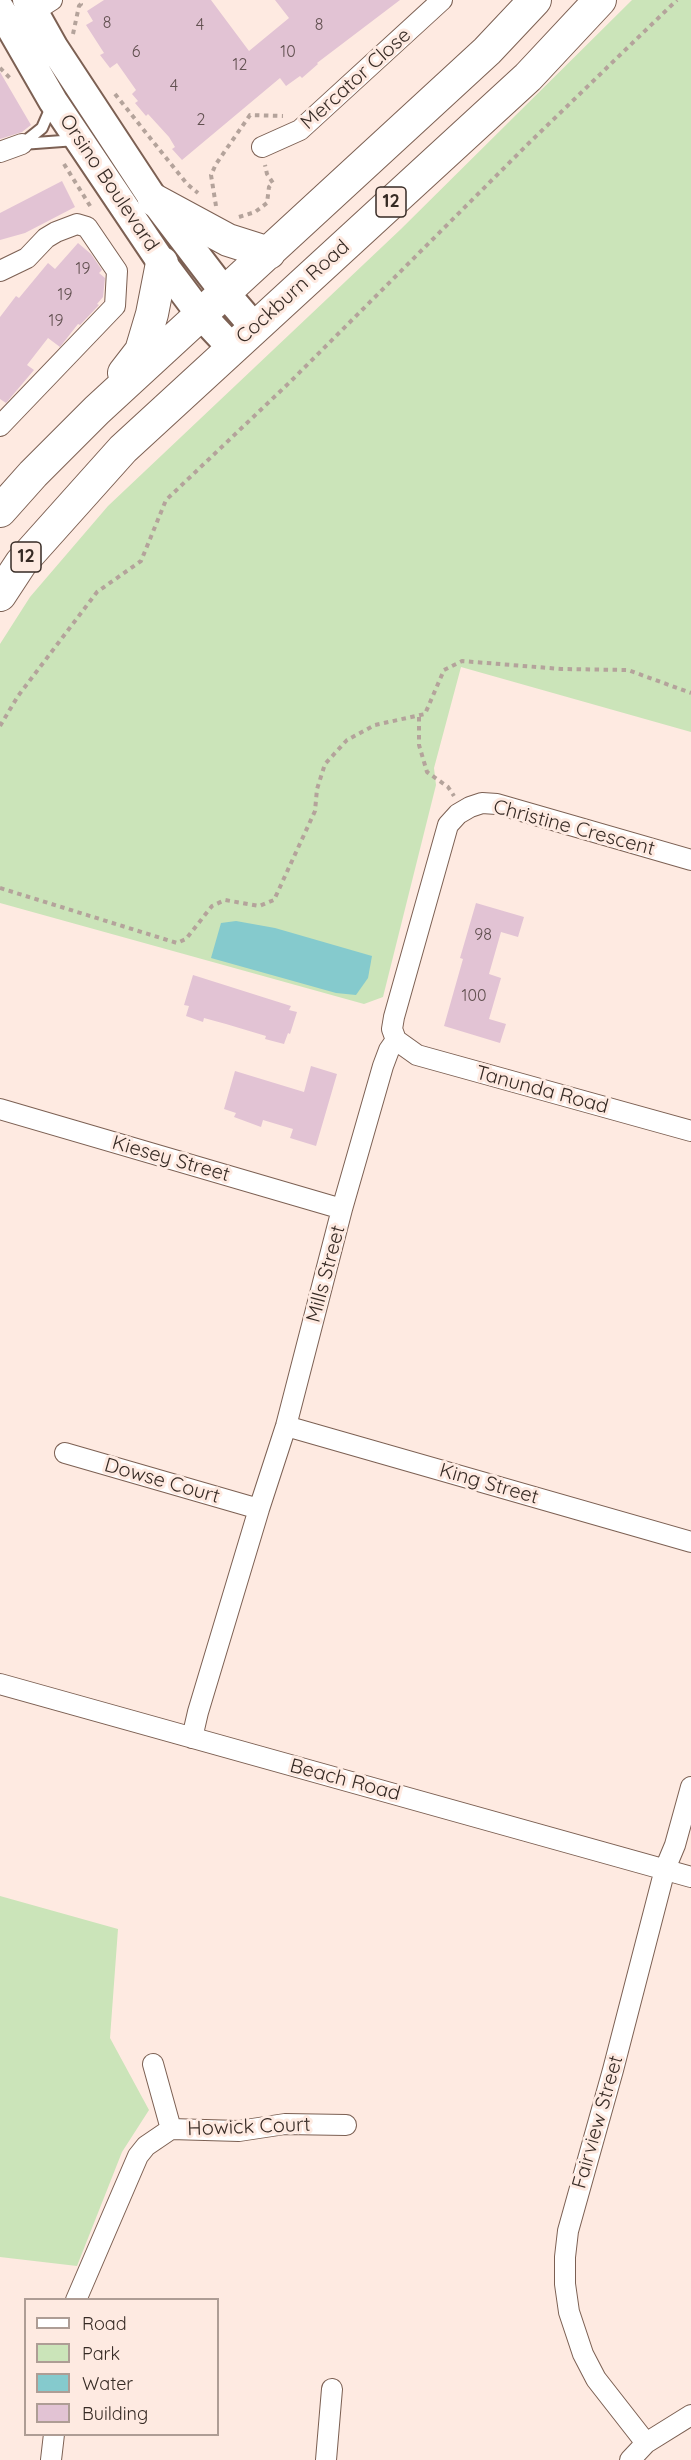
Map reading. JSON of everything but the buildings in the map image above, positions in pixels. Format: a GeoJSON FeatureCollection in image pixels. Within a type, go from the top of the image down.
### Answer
{"type":"FeatureCollection","features":[{"type":"Feature","properties":{"kind":"main road","name":"12"},"geometry":{"type":"LineString","coordinates":[[0,511],[33,474],[97,410],[488,51],[535,0]]}},
{"type":"Feature","properties":{"kind":"main road","name":"Cockburn Road"},"geometry":{"type":"LineString","coordinates":[[0,595],[21,563],[78,496],[123,449],[528,77],[600,0]]}},
{"type":"Feature","properties":{"kind":"main road"},"geometry":{"type":"LineString","coordinates":[[4,25],[37,4]]}},
{"type":"Feature","properties":{"kind":"main road","name":"Orsino Boulevard"},"geometry":{"type":"LineString","coordinates":[[37,4],[154,201],[255,328]]}},
{"type":"Feature","properties":{"kind":"main road","name":"Orsino Boulevard"},"geometry":{"type":"LineString","coordinates":[[4,25],[162,263],[201,315],[231,348]]}},
{"type":"Feature","properties":{"kind":"main road"},"geometry":{"type":"LineString","coordinates":[[154,201],[228,240],[269,253]]}},
{"type":"Feature","properties":{"kind":"main road"},"geometry":{"type":"LineString","coordinates":[[97,410],[141,351],[152,314],[162,263]]}},
{"type":"Feature","properties":{"kind":"street","name":"Mercator Close"},"geometry":{"type":"LineString","coordinates":[[262,147],[300,130],[442,0]]}},
{"type":"Feature","properties":{"kind":"street"},"geometry":{"type":"LineString","coordinates":[[0,152],[22,144]]}},
{"type":"Feature","properties":{"kind":"street"},"geometry":{"type":"LineString","coordinates":[[0,272],[27,258],[46,238],[77,224],[87,227],[117,271],[114,306],[0,426]]}},
{"type":"Feature","properties":{"kind":"street","name":"Christine Crescent"},"geometry":{"type":"LineString","coordinates":[[461,812],[482,803],[497,804],[691,860]]}},
{"type":"Feature","properties":{"kind":"street","name":"Mills Street"},"geometry":{"type":"LineString","coordinates":[[192,1738],[259,1509],[286,1426],[342,1209],[383,1066],[396,1040],[392,1029],[393,1017],[448,825],[461,812]]}},
{"type":"Feature","properties":{"kind":"street","name":"Tanunda Road"},"geometry":{"type":"LineString","coordinates":[[396,1040],[417,1055],[691,1131]]}},
{"type":"Feature","properties":{"kind":"street","name":"Kiesey Street"},"geometry":{"type":"LineString","coordinates":[[0,1109],[342,1209]]}},
{"type":"Feature","properties":{"kind":"street","name":"King Street"},"geometry":{"type":"LineString","coordinates":[[286,1426],[691,1542]]}},
{"type":"Feature","properties":{"kind":"street","name":"Dowse Court"},"geometry":{"type":"LineString","coordinates":[[65,1453],[259,1509]]}},
{"type":"Feature","properties":{"kind":"street","name":"Beach Road"},"geometry":{"type":"LineString","coordinates":[[0,1684],[691,1877]]}},
{"type":"Feature","properties":{"kind":"street","name":"Fairview Street"},"geometry":{"type":"LineString","coordinates":[[646,2443],[596,2379],[583,2355],[569,2312],[565,2284],[565,2257],[568,2231],[614,2070],[665,1869],[691,1787]]}},
{"type":"Feature","properties":{"kind":"street"},"geometry":{"type":"LineString","coordinates":[[153,2064],[171,2129]]}},
{"type":"Feature","properties":{"kind":"street","name":"Howick Court"},"geometry":{"type":"LineString","coordinates":[[77,2298],[138,2156],[146,2146],[171,2129],[239,2131],[285,2124],[346,2125]]}},
{"type":"Feature","properties":{"kind":"street"},"geometry":{"type":"LineString","coordinates":[[326,2460],[332,2389]]}},
{"type":"Feature","properties":{"kind":"street"},"geometry":{"type":"LineString","coordinates":[[630,2460],[646,2443],[691,2415]]}},
{"type":"Feature","properties":{"kind":"street"},"geometry":{"type":"LineString","coordinates":[[51,2460],[54,2436]]}},
{"type":"Feature","properties":{"kind":"lane"},"geometry":{"type":"LineString","coordinates":[[22,144],[42,128],[53,101]]}},
{"type":"Feature","properties":{"kind":"lane"},"geometry":{"type":"LineString","coordinates":[[22,144],[79,139]]}},
{"type":"Feature","properties":{"kind":"path"},"geometry":{"type":"LineString","coordinates":[[75,40],[73,34],[81,4],[79,0]]}},
{"type":"Feature","properties":{"kind":"path"},"geometry":{"type":"LineString","coordinates":[[0,726],[18,696],[97,592],[141,561],[166,501],[290,382],[530,142],[677,0]]}},
{"type":"Feature","properties":{"kind":"path"},"geometry":{"type":"LineString","coordinates":[[109,85],[187,184],[201,195]]}},
{"type":"Feature","properties":{"kind":"path"},"geometry":{"type":"LineString","coordinates":[[216,207],[211,176],[216,164],[250,115],[286,116]]}},
{"type":"Feature","properties":{"kind":"path"},"geometry":{"type":"LineString","coordinates":[[232,219],[255,212],[267,203],[269,187],[273,183],[267,174],[262,147]]}},
{"type":"Feature","properties":{"kind":"path"},"geometry":{"type":"LineString","coordinates":[[208,201],[224,213]]}},
{"type":"Feature","properties":{"kind":"path"},"geometry":{"type":"LineString","coordinates":[[0,888],[177,943],[186,939],[212,906],[225,900],[259,906],[274,900],[315,811],[317,789],[325,764],[347,740],[375,725],[425,714],[444,670],[462,661],[561,669],[628,670],[691,693]]}},
{"type":"Feature","properties":{"kind":"path"},"geometry":{"type":"LineString","coordinates":[[419,717],[419,745],[427,772],[448,787],[461,812]]}},
{"type":"Feature","properties":{"kind":"green space"},"geometry":{"type":"Polygon","coordinates":[[[632,0],[691,0],[691,732],[461,667],[434,768],[436,785],[383,997],[364,1004],[0,903],[0,644],[30,597],[108,506],[401,229],[632,0]]]}},
{"type":"Feature","properties":{"kind":"green space"},"geometry":{"type":"Polygon","coordinates":[[[0,1896],[118,1929],[110,2038],[149,2110],[122,2152],[77,2266],[0,2257],[0,1896]]]}},
{"type":"Feature","properties":{"kind":"water"},"geometry":{"type":"Polygon","coordinates":[[[236,921],[275,928],[372,956],[368,978],[356,995],[336,993],[211,958],[221,923],[236,921]]]}}]}
